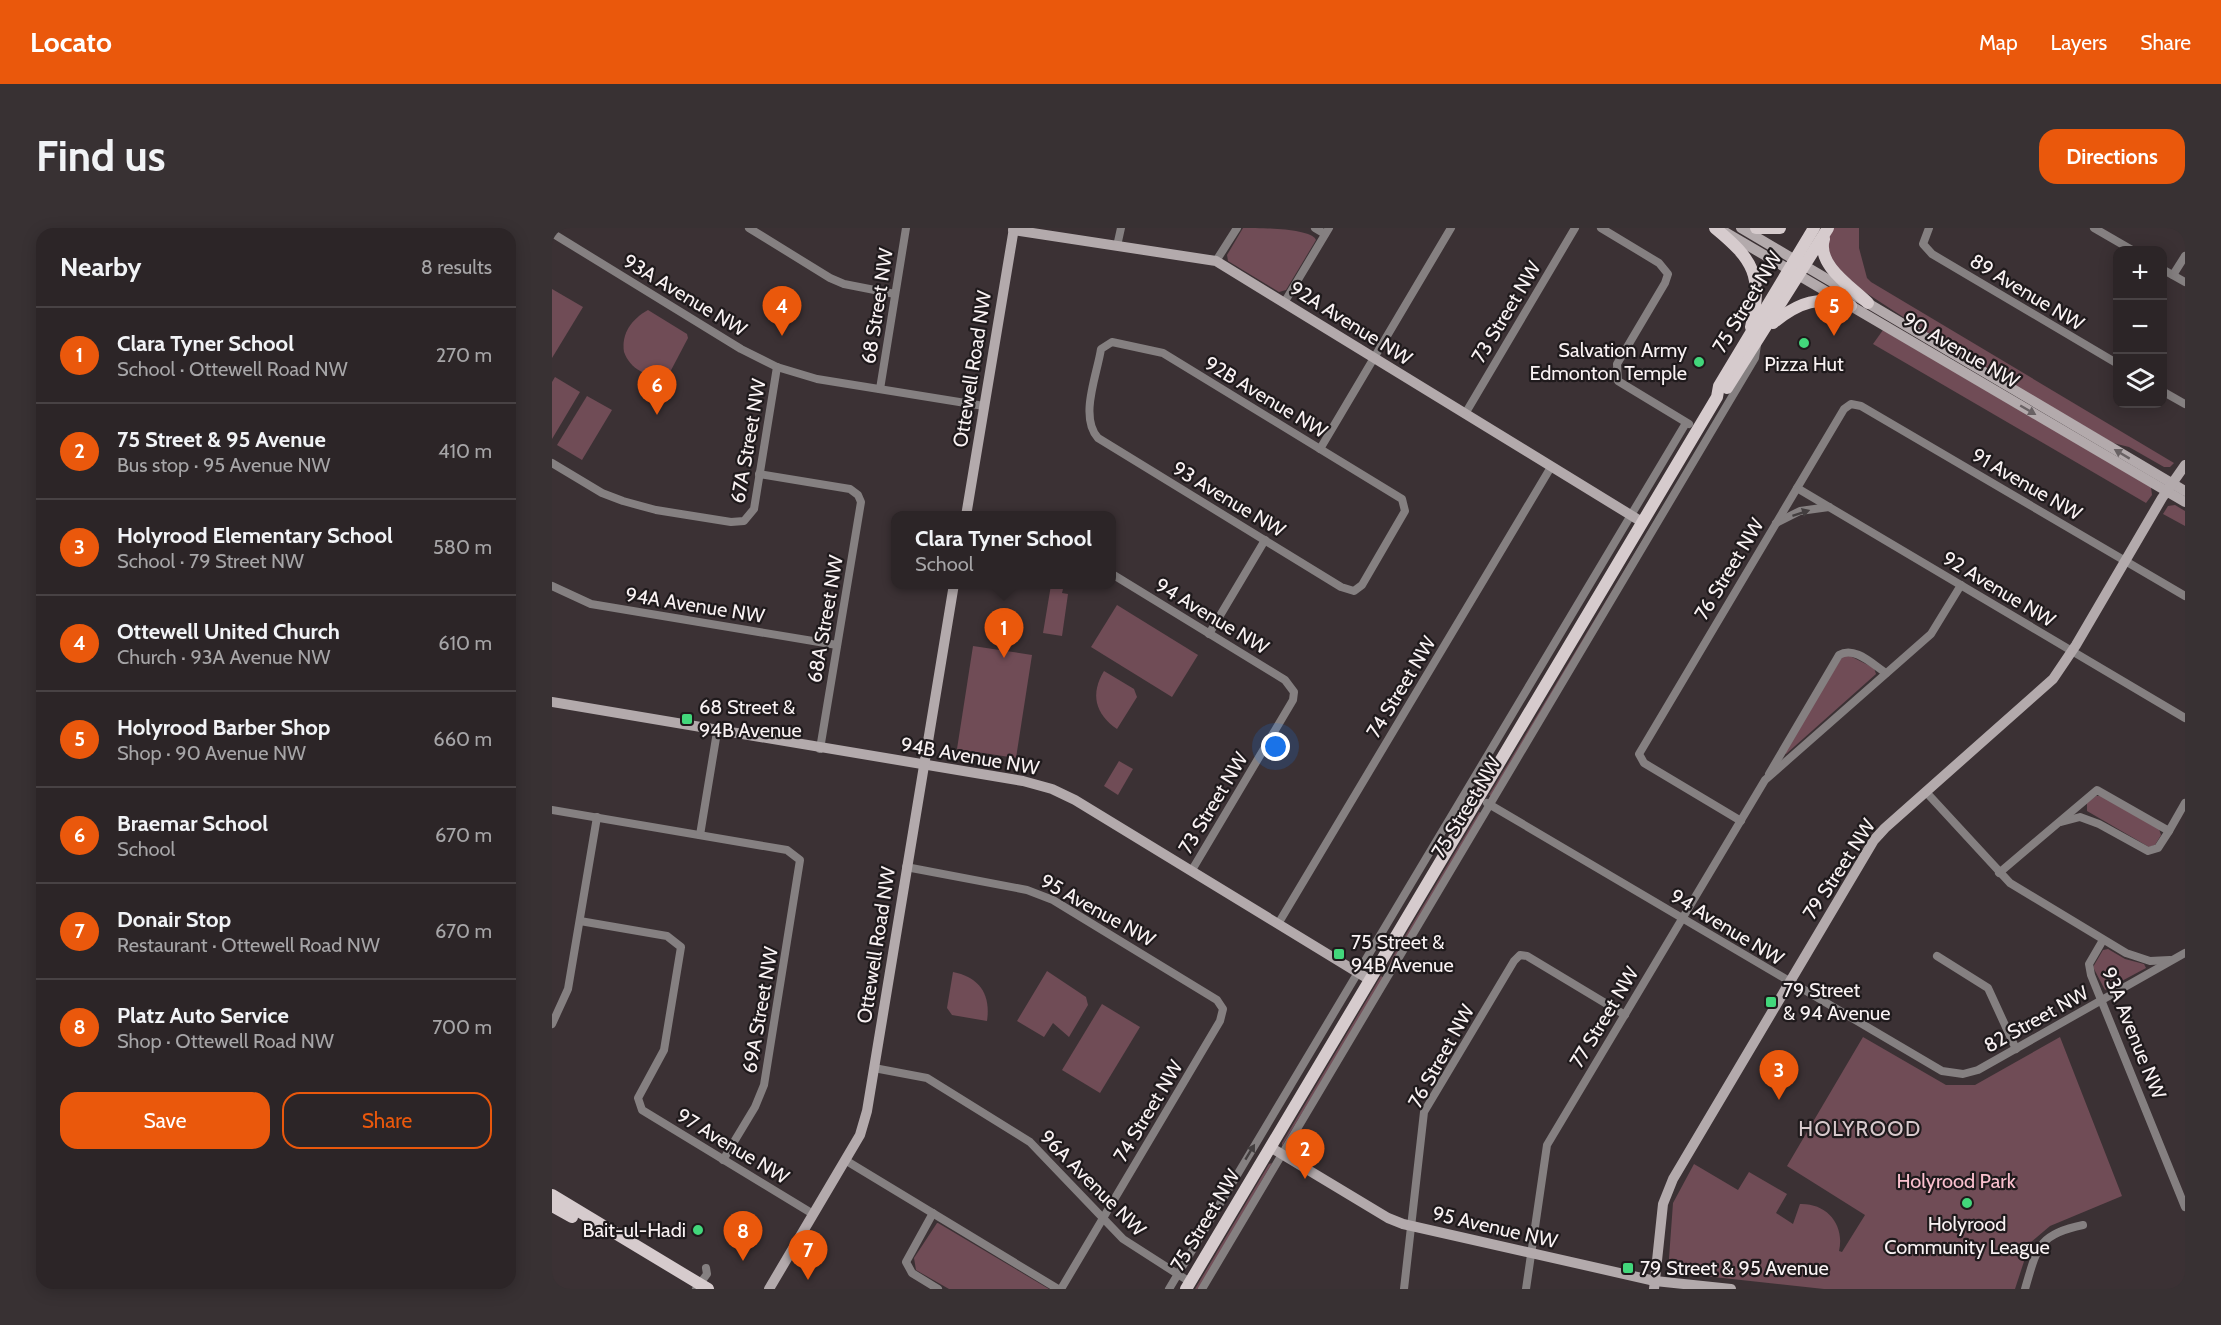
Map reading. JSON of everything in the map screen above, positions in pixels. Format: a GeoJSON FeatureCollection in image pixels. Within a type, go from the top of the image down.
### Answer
{"type":"FeatureCollection","features":[{"type":"Feature","properties":{"kind":"main road"},"geometry":{"type":"LineString","coordinates":[[1717,228],[1738,247],[1756,276],[1757,301],[1752,342]]}},
{"type":"Feature","properties":{"kind":"main road"},"geometry":{"type":"LineString","coordinates":[[1756,228],[1780,228]]}},
{"type":"Feature","properties":{"kind":"main road"},"geometry":{"type":"LineString","coordinates":[[1823,230],[1822,245],[1825,259],[1868,303]]}},
{"type":"Feature","properties":{"kind":"main road","name":"75 Street NW"},"geometry":{"type":"LineString","coordinates":[[1188,1286],[1642,522],[1692,426],[1717,397],[1719,386],[1752,342],[1823,230]]}},
{"type":"Feature","properties":{"kind":"main road","name":"75 Street NW"},"geometry":{"type":"LineString","coordinates":[[1752,342],[1767,327],[1797,268]]}},
{"type":"Feature","properties":{"kind":"main road"},"geometry":{"type":"LineString","coordinates":[[1767,327],[1784,314],[1808,302],[1833,300],[1851,306]]}},
{"type":"Feature","properties":{"kind":"main road"},"geometry":{"type":"LineString","coordinates":[[552,1195],[699,1288]]}},
{"type":"Feature","properties":{"kind":"main road"},"geometry":{"type":"LineString","coordinates":[[552,1206],[699,1288]]}},
{"type":"Feature","properties":{"kind":"street"},"geometry":{"type":"LineString","coordinates":[[749,228],[837,281],[895,294]]}},
{"type":"Feature","properties":{"kind":"street","name":"68 Street NW"},"geometry":{"type":"LineString","coordinates":[[880,389],[906,228]]}},
{"type":"Feature","properties":{"kind":"street"},"geometry":{"type":"LineString","coordinates":[[1117,246],[1121,228]]}},
{"type":"Feature","properties":{"kind":"street"},"geometry":{"type":"LineString","coordinates":[[1216,261],[1237,228]]}},
{"type":"Feature","properties":{"kind":"street"},"geometry":{"type":"LineString","coordinates":[[1284,303],[1327,231],[1315,228]]}},
{"type":"Feature","properties":{"kind":"street"},"geometry":{"type":"LineString","coordinates":[[1320,449],[1451,228]]}},
{"type":"Feature","properties":{"kind":"street","name":"73 Street NW"},"geometry":{"type":"LineString","coordinates":[[1465,414],[1575,228]]}},
{"type":"Feature","properties":{"kind":"street"},"geometry":{"type":"LineString","coordinates":[[1601,228],[1659,263],[1668,274],[1665,283],[1617,364],[1618,381],[1692,426]]}},
{"type":"Feature","properties":{"kind":"street","name":"90 Avenue NW"},"geometry":{"type":"LineString","coordinates":[[1717,228],[1868,303],[2170,487],[2185,502]]}},
{"type":"Feature","properties":{"kind":"street","name":"90 Avenue NW"},"geometry":{"type":"LineString","coordinates":[[1741,228],[1851,306],[2170,487],[2185,491]]}},
{"type":"Feature","properties":{"kind":"street","name":"89 Avenue NW"},"geometry":{"type":"LineString","coordinates":[[1929,228],[1923,244],[1932,254],[2113,361]]}},
{"type":"Feature","properties":{"kind":"street"},"geometry":{"type":"LineString","coordinates":[[2094,228],[2125,246]]}},
{"type":"Feature","properties":{"kind":"street","name":"92A Avenue NW"},"geometry":{"type":"LineString","coordinates":[[1013,229],[1216,261],[1642,522]]}},
{"type":"Feature","properties":{"kind":"street","name":"Ottewell Road NW"},"geometry":{"type":"LineString","coordinates":[[967,511],[1013,229]]}},
{"type":"Feature","properties":{"kind":"street","name":"93A Avenue NW"},"geometry":{"type":"LineString","coordinates":[[552,233],[741,349],[777,367],[817,379],[984,406]]}},
{"type":"Feature","properties":{"kind":"street"},"geometry":{"type":"LineString","coordinates":[[2173,275],[2185,256]]}},
{"type":"Feature","properties":{"kind":"street"},"geometry":{"type":"LineString","coordinates":[[2167,271],[2185,282]]}},
{"type":"Feature","properties":{"kind":"street","name":"92B Avenue NW"},"geometry":{"type":"LineString","coordinates":[[1090,429],[1089,417],[1101,349],[1112,342],[1163,353],[1402,499],[1405,511],[1362,585],[1354,591]]}},
{"type":"Feature","properties":{"kind":"street","name":"75 Street NW"},"geometry":{"type":"LineString","coordinates":[[1202,1289],[1755,358],[1752,342]]}},
{"type":"Feature","properties":{"kind":"street","name":"67A Street NW"},"geometry":{"type":"LineString","coordinates":[[552,464],[603,493],[634,505],[731,522],[748,519],[754,509],[777,367]]}},
{"type":"Feature","properties":{"kind":"street"},"geometry":{"type":"LineString","coordinates":[[2167,393],[2185,404]]}},
{"type":"Feature","properties":{"kind":"street","name":"76 Street NW"},"geometry":{"type":"LineString","coordinates":[[1741,821],[1644,763],[1639,754],[1844,409],[1851,404]]}},
{"type":"Feature","properties":{"kind":"street","name":"91 Avenue NW"},"geometry":{"type":"LineString","coordinates":[[1851,404],[1861,406],[2185,596]]}},
{"type":"Feature","properties":{"kind":"street","name":"75 Street NW"},"geometry":{"type":"LineString","coordinates":[[1169,1289],[1630,515],[1692,426]]}},
{"type":"Feature","properties":{"kind":"street","name":"93 Avenue NW"},"geometry":{"type":"LineString","coordinates":[[1090,429],[1098,438],[1341,587],[1354,591]]}},
{"type":"Feature","properties":{"kind":"street","name":"79 Street NW"},"geometry":{"type":"LineString","coordinates":[[1654,1285],[1664,1204],[1673,1179],[1874,840],[2053,679],[2073,651],[2185,465]]}},
{"type":"Feature","properties":{"kind":"street","name":"74 Street NW"},"geometry":{"type":"LineString","coordinates":[[1278,924],[1551,467]]}},
{"type":"Feature","properties":{"kind":"street","name":"68A Street NW"},"geometry":{"type":"LineString","coordinates":[[759,474],[845,488],[858,495],[861,506],[819,749]]}},
{"type":"Feature","properties":{"kind":"street","name":"92 Avenue NW"},"geometry":{"type":"LineString","coordinates":[[1797,488],[2185,718]]}},
{"type":"Feature","properties":{"kind":"street"},"geometry":{"type":"LineString","coordinates":[[1775,524],[1800,511],[1829,507]]}},
{"type":"Feature","properties":{"kind":"street"},"geometry":{"type":"LineString","coordinates":[[1209,634],[1265,540]]}},
{"type":"Feature","properties":{"kind":"street","name":"94 Avenue NW"},"geometry":{"type":"LineString","coordinates":[[1116,576],[1285,680],[1293,688]]}},
{"type":"Feature","properties":{"kind":"street","name":"77 Street NW"},"geometry":{"type":"LineString","coordinates":[[1765,780],[1930,634],[1961,585]]}},
{"type":"Feature","properties":{"kind":"street","name":"94A Avenue NW"},"geometry":{"type":"LineString","coordinates":[[552,586],[591,604],[837,645]]}},
{"type":"Feature","properties":{"kind":"street","name":"Ottewell Road NW"},"geometry":{"type":"LineString","coordinates":[[769,1289],[860,1136],[867,1110],[953,589]]}},
{"type":"Feature","properties":{"kind":"street","name":"77 Street NW"},"geometry":{"type":"LineString","coordinates":[[1526,1289],[1547,1145],[1839,655],[1845,652],[1856,653],[1886,673]]}},
{"type":"Feature","properties":{"kind":"street","name":"73 Street NW"},"geometry":{"type":"LineString","coordinates":[[1192,870],[1293,700],[1293,688]]}},
{"type":"Feature","properties":{"kind":"street","name":"94B Avenue NW"},"geometry":{"type":"LineString","coordinates":[[552,702],[717,732],[1023,781],[1052,789],[1075,800],[1192,870],[1370,980]]}},
{"type":"Feature","properties":{"kind":"street"},"geometry":{"type":"LineString","coordinates":[[552,810],[700,835],[717,732]]}},
{"type":"Feature","properties":{"kind":"street"},"geometry":{"type":"LineString","coordinates":[[2000,873],[2097,790],[2169,831]]}},
{"type":"Feature","properties":{"kind":"street","name":"93A Avenue NW"},"geometry":{"type":"LineString","coordinates":[[1926,792],[2010,883],[2126,953],[2150,961],[2174,959]]}},
{"type":"Feature","properties":{"kind":"street","name":"94 Avenue NW"},"geometry":{"type":"LineString","coordinates":[[1478,798],[1942,1071],[1963,1074]]}},
{"type":"Feature","properties":{"kind":"street"},"geometry":{"type":"LineString","coordinates":[[2058,823],[2080,817],[2099,824],[2148,851],[2158,848],[2185,803]]}},
{"type":"Feature","properties":{"kind":"street"},"geometry":{"type":"LineString","coordinates":[[552,1024],[568,989],[597,818]]}},
{"type":"Feature","properties":{"kind":"street","name":"69A Street NW"},"geometry":{"type":"LineString","coordinates":[[700,835],[787,850],[798,856],[801,867],[766,1077],[758,1100],[723,1160]]}},
{"type":"Feature","properties":{"kind":"street","name":"95 Avenue NW"},"geometry":{"type":"LineString","coordinates":[[906,867],[1027,890],[1053,900],[1207,994],[1223,1009]]}},
{"type":"Feature","properties":{"kind":"street","name":"97 Avenue NW"},"geometry":{"type":"LineString","coordinates":[[580,921],[667,936],[676,941],[681,951],[664,1050],[638,1103],[644,1112],[813,1214]]}},
{"type":"Feature","properties":{"kind":"street","name":"93A Avenue NW"},"geometry":{"type":"LineString","coordinates":[[2103,940],[2089,964],[2091,975],[2185,1207]]}},
{"type":"Feature","properties":{"kind":"street","name":"82 Street NW"},"geometry":{"type":"LineString","coordinates":[[1963,1074],[1978,1070],[2185,953]]}},
{"type":"Feature","properties":{"kind":"street","name":"76 Street NW"},"geometry":{"type":"LineString","coordinates":[[1404,1289],[1424,1112],[1514,961],[1520,955],[1527,956],[1624,1015]]}},
{"type":"Feature","properties":{"kind":"street"},"geometry":{"type":"LineString","coordinates":[[1937,956],[1988,988],[2016,1049]]}},
{"type":"Feature","properties":{"kind":"street","name":"74 Street NW"},"geometry":{"type":"LineString","coordinates":[[1059,1289],[1220,1021],[1223,1009]]}},
{"type":"Feature","properties":{"kind":"street","name":"96A Avenue NW"},"geometry":{"type":"LineString","coordinates":[[874,1068],[927,1078],[1030,1142],[1103,1219],[1134,1247],[1177,1275],[1188,1286]]}},
{"type":"Feature","properties":{"kind":"street","name":"95 Avenue NW"},"geometry":{"type":"LineString","coordinates":[[1270,1148],[1388,1218],[1411,1226],[1531,1253],[1654,1285],[1731,1289]]}},
{"type":"Feature","properties":{"kind":"street"},"geometry":{"type":"LineString","coordinates":[[845,1160],[1059,1289]]}},
{"type":"Feature","properties":{"kind":"street"},"geometry":{"type":"LineString","coordinates":[[933,1213],[906,1262],[912,1273],[938,1289]]}},
{"type":"Feature","properties":{"kind":"street"},"geometry":{"type":"LineString","coordinates":[[2025,1289],[2035,1256],[2048,1237],[2083,1225]]}},
{"type":"Feature","properties":{"kind":"street"},"geometry":{"type":"LineString","coordinates":[[699,1288],[707,1274],[706,1268]]}},
{"type":"Feature","properties":{"kind":"green space"},"geometry":{"type":"Polygon","coordinates":[[[1243,228],[1295,231],[1312,236],[1316,240],[1286,290],[1279,292],[1228,261],[1227,255],[1243,228]]]}},
{"type":"Feature","properties":{"kind":"green space"},"geometry":{"type":"Polygon","coordinates":[[[1834,228],[1859,228],[1859,248],[1867,278],[1871,282],[2174,463],[2170,467],[2164,467],[2129,447],[2113,443],[1954,350],[1854,285],[1829,261],[1826,242],[1834,228]]]}},
{"type":"Feature","properties":{"kind":"green space"},"geometry":{"type":"Polygon","coordinates":[[[552,289],[583,307],[552,358],[552,289]]]}},
{"type":"Feature","properties":{"kind":"green space"},"geometry":{"type":"Polygon","coordinates":[[[648,310],[687,334],[688,338],[668,376],[655,376],[642,372],[631,364],[624,352],[624,339],[629,327],[648,310]]]}},
{"type":"Feature","properties":{"kind":"green space"},"geometry":{"type":"Polygon","coordinates":[[[1883,330],[2151,487],[2152,495],[2146,503],[1873,344],[1883,330]]]}},
{"type":"Feature","properties":{"kind":"green space"},"geometry":{"type":"Polygon","coordinates":[[[555,377],[580,392],[552,439],[552,382],[555,377]]]}},
{"type":"Feature","properties":{"kind":"green space"},"geometry":{"type":"Polygon","coordinates":[[[1731,393],[1491,797],[1489,795],[1731,393]]]}},
{"type":"Feature","properties":{"kind":"green space"},"geometry":{"type":"Polygon","coordinates":[[[587,396],[612,410],[582,460],[557,445],[587,396]]]}},
{"type":"Feature","properties":{"kind":"green space"},"geometry":{"type":"Polygon","coordinates":[[[2175,505],[2185,511],[2185,526],[2163,514],[2168,506],[2175,505]]]}},
{"type":"Feature","properties":{"kind":"green space"},"geometry":{"type":"Polygon","coordinates":[[[1050,589],[1063,589],[1062,593],[1068,594],[1062,636],[1043,633],[1050,589]]]}},
{"type":"Feature","properties":{"kind":"green space"},"geometry":{"type":"Polygon","coordinates":[[[1117,605],[1198,655],[1172,697],[1091,647],[1117,605]]]}},
{"type":"Feature","properties":{"kind":"green space"},"geometry":{"type":"Polygon","coordinates":[[[973,646],[1032,655],[1016,758],[957,749],[973,646]]]}},
{"type":"Feature","properties":{"kind":"green space"},"geometry":{"type":"Polygon","coordinates":[[[1848,655],[1874,668],[1876,674],[1786,754],[1784,753],[1842,657],[1848,655]]]}},
{"type":"Feature","properties":{"kind":"green space"},"geometry":{"type":"Polygon","coordinates":[[[1104,671],[1134,689],[1137,697],[1117,729],[1104,717],[1097,703],[1097,688],[1104,671]]]}},
{"type":"Feature","properties":{"kind":"green space"},"geometry":{"type":"Polygon","coordinates":[[[1119,761],[1133,769],[1118,795],[1104,786],[1119,761]]]}},
{"type":"Feature","properties":{"kind":"green space"},"geometry":{"type":"Polygon","coordinates":[[[2096,796],[2102,796],[2159,829],[2161,835],[2155,845],[2149,847],[2087,811],[2087,803],[2096,796]]]}},
{"type":"Feature","properties":{"kind":"green space"},"geometry":{"type":"Polygon","coordinates":[[[1479,812],[1481,813],[1386,974],[1392,958],[1479,812]]]}},
{"type":"Feature","properties":{"kind":"green space"},"geometry":{"type":"Polygon","coordinates":[[[2108,949],[2125,959],[2144,964],[2146,968],[2105,990],[2093,967],[2103,950],[2108,949]]]}},
{"type":"Feature","properties":{"kind":"green space"},"geometry":{"type":"Polygon","coordinates":[[[1047,971],[1086,997],[1088,1005],[1069,1037],[1053,1023],[1044,1037],[1017,1021],[1047,971]]]}},
{"type":"Feature","properties":{"kind":"green space"},"geometry":{"type":"Polygon","coordinates":[[[953,972],[970,978],[981,988],[987,1003],[987,1021],[952,1015],[947,1008],[953,972]]]}},
{"type":"Feature","properties":{"kind":"green space"},"geometry":{"type":"Polygon","coordinates":[[[1381,976],[1384,978],[1282,1146],[1282,1143],[1381,976]]]}},
{"type":"Feature","properties":{"kind":"green space"},"geometry":{"type":"Polygon","coordinates":[[[1102,1004],[1140,1027],[1100,1093],[1062,1070],[1102,1004]]]}},
{"type":"Feature","properties":{"kind":"green space","name":"Holyrood Park"},"geometry":{"type":"Polygon","coordinates":[[[1863,1037],[1946,1085],[1975,1085],[2060,1037],[2122,1196],[2050,1226],[2030,1243],[2015,1289],[1824,1289],[1668,1272],[1673,1203],[1694,1164],[1738,1190],[1749,1172],[1787,1194],[1776,1213],[1793,1224],[1800,1204],[1818,1207],[1832,1217],[1836,1224],[1840,1241],[1839,1251],[1842,1252],[1865,1215],[1787,1166],[1863,1037]]]}},
{"type":"Feature","properties":{"kind":"green space"},"geometry":{"type":"Polygon","coordinates":[[[1272,1163],[1199,1289],[1195,1289],[1269,1164],[1272,1163]]]}},
{"type":"Feature","properties":{"kind":"green space"},"geometry":{"type":"Polygon","coordinates":[[[937,1223],[1049,1289],[949,1289],[916,1270],[914,1258],[937,1223]]]}},
{"type":"Feature","properties":{"kind":"place","name":"Ottewell United Church"},"geometry":{"type":"Point","coordinates":[782,336]}},
{"type":"Feature","properties":{"kind":"place","name":"Holyrood Barber Shop"},"geometry":{"type":"Point","coordinates":[1834,336]}},
{"type":"Feature","properties":{"kind":"place","name":"Pizza Hut"},"geometry":{"type":"Point","coordinates":[1804,343]}},
{"type":"Feature","properties":{"kind":"place","name":"Salvation Army Edmonton Temple"},"geometry":{"type":"Point","coordinates":[1699,362]}},
{"type":"Feature","properties":{"kind":"place","name":"Braemar School"},"geometry":{"type":"Point","coordinates":[657,415]}},
{"type":"Feature","properties":{"kind":"place","name":"Clara Tyner School"},"geometry":{"type":"Point","coordinates":[1004,658]}},
{"type":"Feature","properties":{"kind":"place","name":"68 Street & 94B Avenue"},"geometry":{"type":"Point","coordinates":[687,719]}},
{"type":"Feature","properties":{"kind":"place","name":"75 Street & 94B Avenue"},"geometry":{"type":"Point","coordinates":[1339,954]}},
{"type":"Feature","properties":{"kind":"place","name":"79 Street & 94 Avenue"},"geometry":{"type":"Point","coordinates":[1771,1002]}},
{"type":"Feature","properties":{"kind":"place","name":"Holyrood Elementary School"},"geometry":{"type":"Point","coordinates":[1779,1100]}},
{"type":"Feature","properties":{"kind":"place","name":"75 Street & 95 Avenue"},"geometry":{"type":"Point","coordinates":[1305,1179]}},
{"type":"Feature","properties":{"kind":"place","name":"Holyrood Community League"},"geometry":{"type":"Point","coordinates":[1967,1203]}},
{"type":"Feature","properties":{"kind":"place","name":"Bait-ul-Hadi"},"geometry":{"type":"Point","coordinates":[698,1230]}},
{"type":"Feature","properties":{"kind":"place","name":"Platz Auto Service"},"geometry":{"type":"Point","coordinates":[743,1261]}},
{"type":"Feature","properties":{"kind":"place","name":"79 Street & 95 Avenue"},"geometry":{"type":"Point","coordinates":[1628,1268]}},
{"type":"Feature","properties":{"kind":"place","name":"Donair Stop"},"geometry":{"type":"Point","coordinates":[808,1280]}},
{"type":"Feature","properties":{"kind":"district","name":"HOLYROOD"},"geometry":{"type":"Point","coordinates":[1860,1128]}}]}
